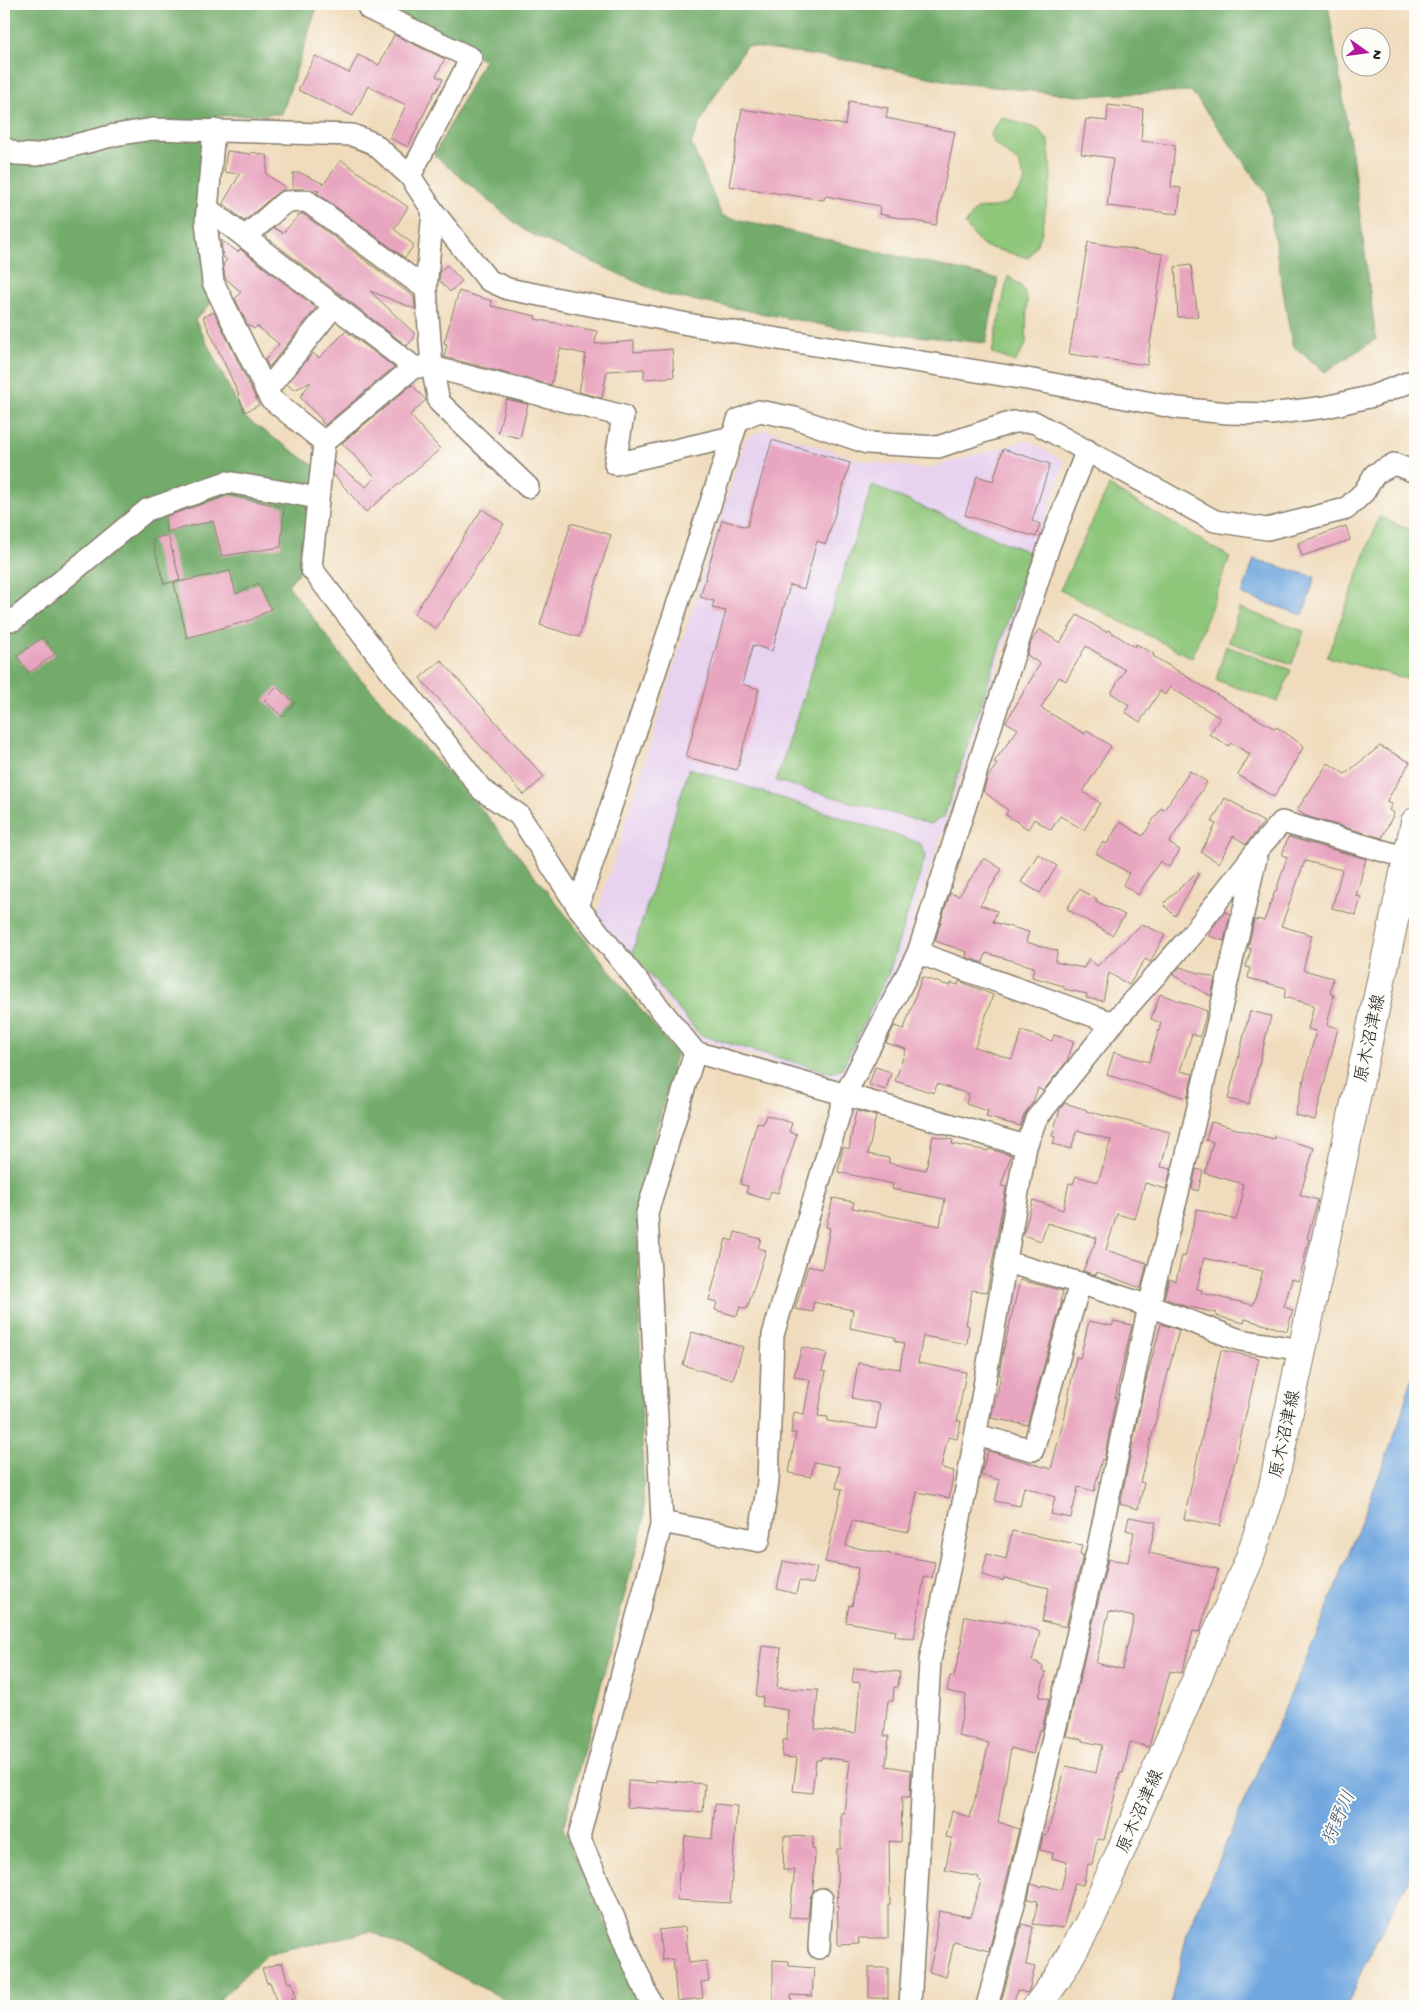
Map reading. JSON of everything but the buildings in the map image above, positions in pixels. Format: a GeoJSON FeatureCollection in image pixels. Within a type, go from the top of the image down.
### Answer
{"type":"FeatureCollection","features":[{"type":"Feature","properties":{"kind":"main road","name":"原木沼津線"},"geometry":{"type":"LineString","coordinates":[[1037,2006],[1057,1979],[1089,1923],[1249,1560],[1272,1491],[1415,822]]}},
{"type":"Feature","properties":{"kind":"street"},"geometry":{"type":"LineString","coordinates":[[369,9],[471,58],[410,176]]}},
{"type":"Feature","properties":{"kind":"street"},"geometry":{"type":"LineString","coordinates":[[4,148],[16,154],[36,155],[115,135],[153,129],[352,135],[374,143],[410,176],[433,211],[488,280],[508,290],[698,326],[1033,380],[1177,408],[1228,413],[1270,414],[1326,407],[1373,396],[1415,380]]}},
{"type":"Feature","properties":{"kind":"street"},"geometry":{"type":"LineString","coordinates":[[214,130],[206,222],[213,282],[270,398],[324,442]]}},
{"type":"Feature","properties":{"kind":"street"},"geometry":{"type":"LineString","coordinates":[[245,237],[285,202],[307,201],[426,289]]}},
{"type":"Feature","properties":{"kind":"street"},"geometry":{"type":"LineString","coordinates":[[207,208],[334,306],[423,367],[623,416],[615,464],[732,437]]}},
{"type":"Feature","properties":{"kind":"street"},"geometry":{"type":"LineString","coordinates":[[433,211],[426,289],[423,367],[439,402],[528,487]]}},
{"type":"Feature","properties":{"kind":"street"},"geometry":{"type":"LineString","coordinates":[[266,391],[334,306]]}},
{"type":"Feature","properties":{"kind":"street"},"geometry":{"type":"LineString","coordinates":[[423,367],[324,442],[311,568],[482,790],[519,815],[578,907],[695,1052],[1026,1146]]}},
{"type":"Feature","properties":{"kind":"street"},"geometry":{"type":"LineString","coordinates":[[578,907],[738,420],[759,411],[794,418],[867,443],[938,447],[1013,422],[1034,422],[1215,521],[1267,529],[1346,509],[1364,492],[1375,474],[1394,464],[1415,472]]}},
{"type":"Feature","properties":{"kind":"street"},"geometry":{"type":"LineString","coordinates":[[662,1522],[759,1542],[768,1482],[774,1335],[845,1095],[918,953],[1049,546],[1087,450]]}},
{"type":"Feature","properties":{"kind":"street"},"geometry":{"type":"LineString","coordinates":[[14,620],[147,510],[226,482],[318,498]]}},
{"type":"Feature","properties":{"kind":"street"},"geometry":{"type":"LineString","coordinates":[[910,2006],[930,1661],[966,1489],[1026,1146],[1036,1119],[1113,1023],[1189,938],[1282,822],[1408,858]]}},
{"type":"Feature","properties":{"kind":"street"},"geometry":{"type":"LineString","coordinates":[[988,2006],[1014,1904],[1098,1547],[1149,1306],[1177,1196],[1258,850]]}},
{"type":"Feature","properties":{"kind":"street"},"geometry":{"type":"LineString","coordinates":[[918,953],[1113,1023]]}},
{"type":"Feature","properties":{"kind":"street"},"geometry":{"type":"LineString","coordinates":[[652,2006],[579,1837],[662,1522],[647,1213],[695,1052]]}},
{"type":"Feature","properties":{"kind":"street"},"geometry":{"type":"LineString","coordinates":[[1006,1262],[1080,1283],[1149,1306],[1240,1340],[1302,1350]]}},
{"type":"Feature","properties":{"kind":"street"},"geometry":{"type":"LineString","coordinates":[[976,1435],[1033,1450],[1080,1283]]}},
{"type":"Feature","properties":{"kind":"street"},"geometry":{"type":"LineString","coordinates":[[819,1948],[822,1900]]}},
{"type":"Feature","properties":{"kind":"shaded area"},"geometry":{"type":"Polygon","coordinates":[[[764,429],[864,461],[926,469],[1027,440],[1065,462],[896,973],[845,1073],[833,1080],[698,1039],[601,928],[597,914],[745,439],[764,429]]]}},
{"type":"Feature","properties":{"kind":"green space"},"geometry":{"type":"Polygon","coordinates":[[[4,4],[318,4],[282,114],[214,116],[201,219],[214,300],[195,320],[244,417],[317,468],[305,565],[288,585],[350,667],[484,812],[676,1054],[637,1207],[644,1521],[563,1829],[640,1999],[627,2006],[518,2006],[371,1931],[266,1955],[221,1998],[221,2006],[4,2006],[4,4]]]}},
{"type":"Feature","properties":{"kind":"green space"},"geometry":{"type":"Polygon","coordinates":[[[346,4],[1328,4],[1352,154],[1376,339],[1325,372],[1292,345],[1267,194],[1191,91],[1079,96],[957,83],[858,62],[746,46],[708,107],[691,143],[722,216],[998,279],[986,343],[839,328],[665,295],[525,231],[434,155],[484,60],[346,4]]]}},
{"type":"Feature","properties":{"kind":"green space"},"geometry":{"type":"Polygon","coordinates":[[[1001,117],[1038,129],[1049,142],[1051,178],[1041,236],[1029,258],[983,246],[965,225],[976,209],[1006,204],[1015,196],[1025,181],[1019,163],[994,143],[990,135],[1001,117]]]}},
{"type":"Feature","properties":{"kind":"green space"},"geometry":{"type":"Polygon","coordinates":[[[1008,276],[1022,287],[1027,299],[1026,344],[1015,362],[992,353],[1008,276]]]}},
{"type":"Feature","properties":{"kind":"green space"},"geometry":{"type":"Polygon","coordinates":[[[872,485],[1030,553],[944,817],[930,824],[776,781],[872,485]]]}},
{"type":"Feature","properties":{"kind":"green space"},"geometry":{"type":"Polygon","coordinates":[[[1109,486],[1230,557],[1192,658],[1060,590],[1109,486]]]}},
{"type":"Feature","properties":{"kind":"green space"},"geometry":{"type":"Polygon","coordinates":[[[1379,517],[1415,532],[1415,681],[1327,657],[1379,517]]]}},
{"type":"Feature","properties":{"kind":"green space"},"geometry":{"type":"Polygon","coordinates":[[[1239,608],[1304,631],[1292,664],[1229,642],[1239,608]]]}},
{"type":"Feature","properties":{"kind":"green space"},"geometry":{"type":"Polygon","coordinates":[[[1226,646],[1291,670],[1278,702],[1216,680],[1226,646]]]}},
{"type":"Feature","properties":{"kind":"green space"},"geometry":{"type":"Polygon","coordinates":[[[689,768],[920,843],[926,855],[889,972],[842,1068],[832,1073],[700,1035],[632,954],[689,768]]]}},
{"type":"Feature","properties":{"kind":"water"},"geometry":{"type":"Polygon","coordinates":[[[1254,559],[1315,577],[1303,615],[1242,595],[1254,559]]]}},
{"type":"Feature","properties":{"kind":"water","name":"狩野川"},"geometry":{"type":"Polygon","coordinates":[[[1415,1367],[1415,1865],[1361,1972],[1347,2006],[1167,2006],[1172,2001],[1187,1933],[1322,1622],[1397,1429],[1415,1367]]]}}]}
